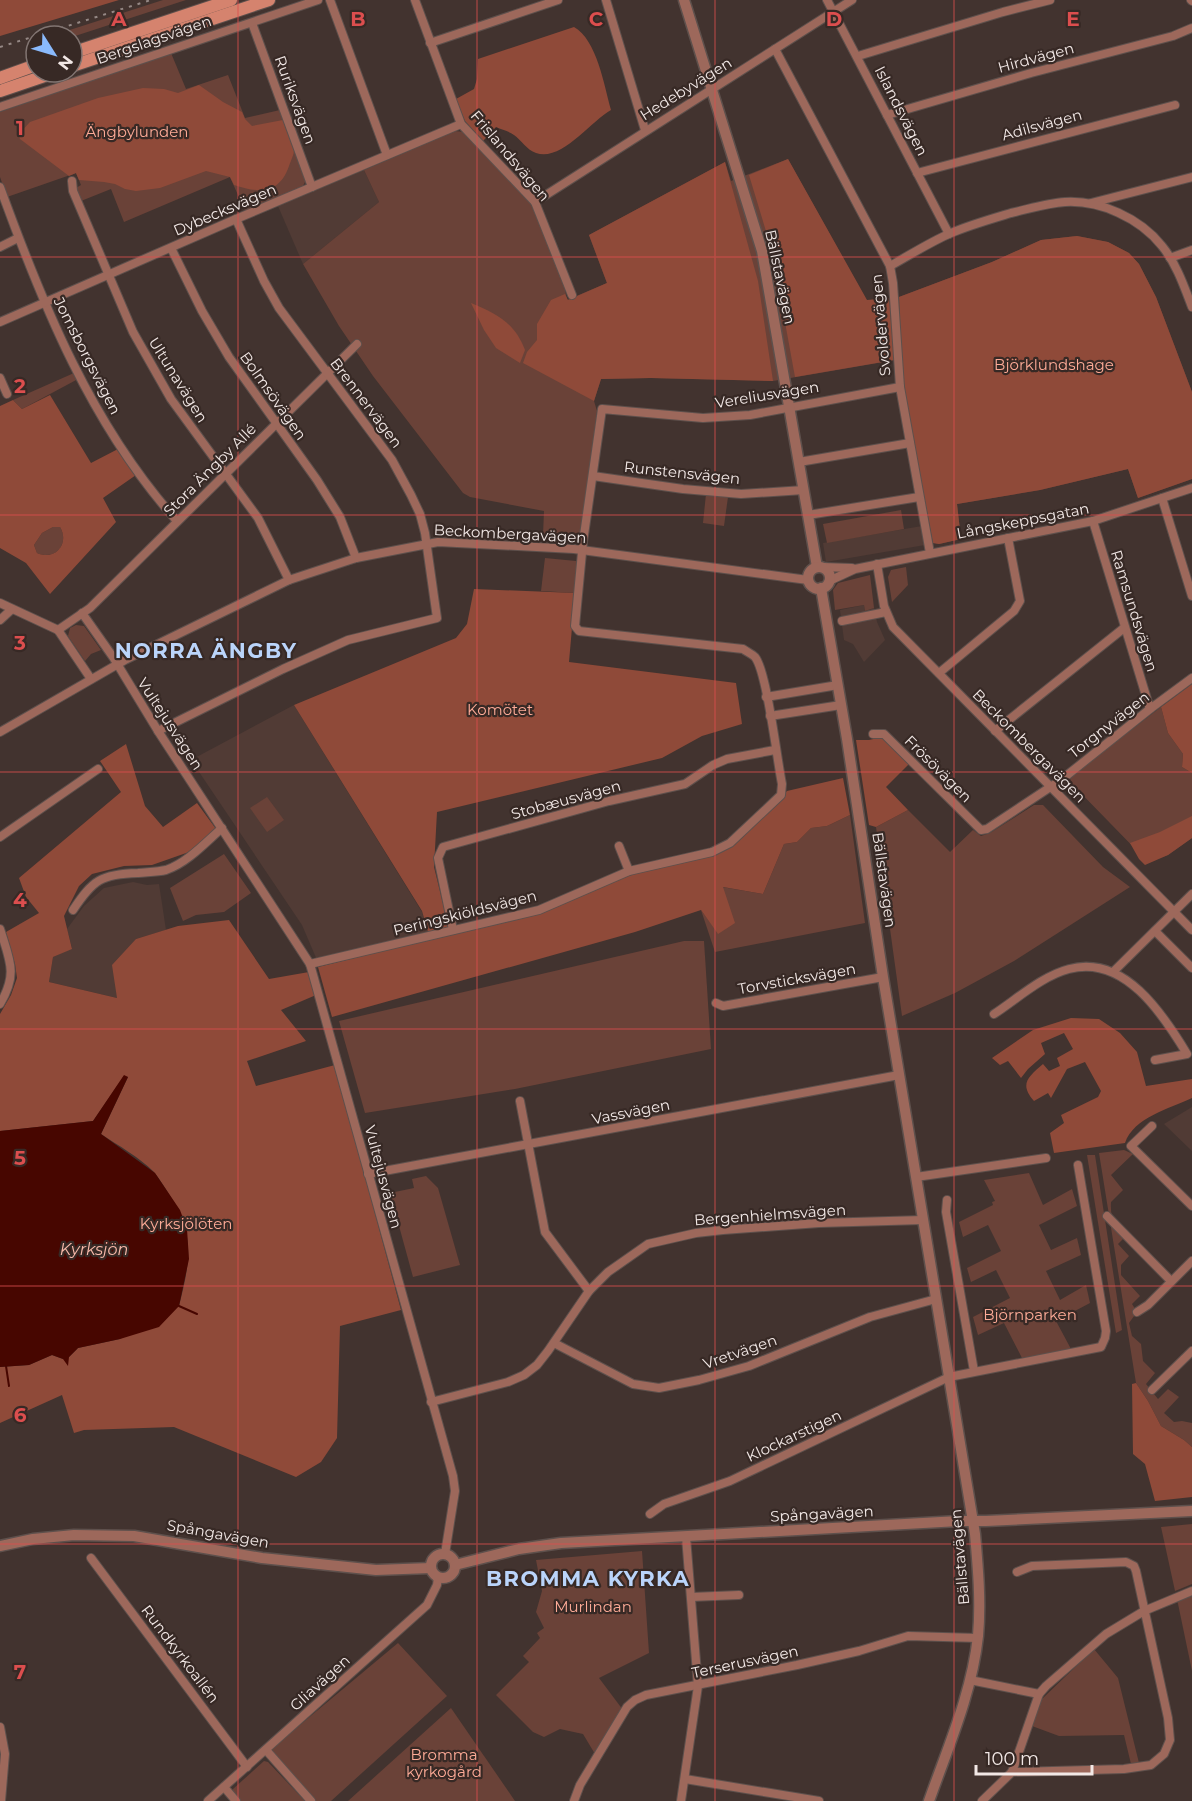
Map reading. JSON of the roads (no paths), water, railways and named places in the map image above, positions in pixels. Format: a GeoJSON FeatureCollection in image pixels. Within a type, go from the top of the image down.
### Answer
{"type":"FeatureCollection","features":[{"type":"Feature","properties":{"kind":"main road","name":"Bergslagsvägen"},"geometry":{"type":"LineString","coordinates":[[84,49],[231,0]]}},
{"type":"Feature","properties":{"kind":"main road","name":"Bergslagsvägen"},"geometry":{"type":"LineString","coordinates":[[84,62],[270,0]]}},
{"type":"Feature","properties":{"kind":"main road"},"geometry":{"type":"LineString","coordinates":[[0,78],[24,70]]}},
{"type":"Feature","properties":{"kind":"main road"},"geometry":{"type":"LineString","coordinates":[[0,91],[24,83]]}},
{"type":"Feature","properties":{"kind":"street","name":"Bergslagsvägen"},"geometry":{"type":"LineString","coordinates":[[0,107],[318,0]]}},
{"type":"Feature","properties":{"kind":"street"},"geometry":{"type":"LineString","coordinates":[[330,0],[387,155]]}},
{"type":"Feature","properties":{"kind":"street","name":"Frislandsvägen"},"geometry":{"type":"LineString","coordinates":[[415,0],[461,124],[535,202],[572,295]]}},
{"type":"Feature","properties":{"kind":"street"},"geometry":{"type":"LineString","coordinates":[[430,43],[558,0]]}},
{"type":"Feature","properties":{"kind":"street"},"geometry":{"type":"LineString","coordinates":[[606,0],[645,130]]}},
{"type":"Feature","properties":{"kind":"street","name":"Bällstavägen"},"geometry":{"type":"LineString","coordinates":[[684,0],[762,251],[808,515],[820,567],[829,574],[825,585],[841,705],[883,977],[974,1521],[980,1584],[978,1638],[970,1680],[929,1801]]}},
{"type":"Feature","properties":{"kind":"street","name":"Islandsvägen"},"geometry":{"type":"LineString","coordinates":[[827,0],[949,234]]}},
{"type":"Feature","properties":{"kind":"street","name":"Hedebyvägen"},"geometry":{"type":"LineString","coordinates":[[535,202],[852,0]]}},
{"type":"Feature","properties":{"kind":"street"},"geometry":{"type":"LineString","coordinates":[[858,56],[1050,0]]}},
{"type":"Feature","properties":{"kind":"street","name":"Ruriksvägen"},"geometry":{"type":"LineString","coordinates":[[252,23],[312,187]]}},
{"type":"Feature","properties":{"kind":"street","name":"Hirdvägen"},"geometry":{"type":"LineString","coordinates":[[888,115],[1031,72],[1173,36],[1192,28]]}},
{"type":"Feature","properties":{"kind":"street","name":"Svoldervägen"},"geometry":{"type":"LineString","coordinates":[[775,49],[890,266],[900,387],[930,553]]}},
{"type":"Feature","properties":{"kind":"street","name":"Adilsvägen"},"geometry":{"type":"LineString","coordinates":[[917,173],[1175,105]]}},
{"type":"Feature","properties":{"kind":"street","name":"Dybecksvägen"},"geometry":{"type":"LineString","coordinates":[[0,322],[461,124]]}},
{"type":"Feature","properties":{"kind":"street"},"geometry":{"type":"LineString","coordinates":[[890,266],[949,234],[984,221],[1039,206],[1065,202],[1091,203],[1192,177]]}},
{"type":"Feature","properties":{"kind":"street","name":"Ultunavägen"},"geometry":{"type":"LineString","coordinates":[[72,181],[73,191],[133,332],[171,399],[258,518],[289,580]]}},
{"type":"Feature","properties":{"kind":"street","name":"Jomsborgsvägen"},"geometry":{"type":"LineString","coordinates":[[0,187],[18,238],[70,359],[108,428],[142,479],[177,521]]}},
{"type":"Feature","properties":{"kind":"street"},"geometry":{"type":"LineString","coordinates":[[1091,203],[1127,216],[1161,244],[1170,258],[1192,307]]}},
{"type":"Feature","properties":{"kind":"street","name":"Brennervägen"},"geometry":{"type":"LineString","coordinates":[[158,731],[283,669],[348,640],[437,618],[420,514],[403,478],[279,308],[236,219]]}},
{"type":"Feature","properties":{"kind":"street"},"geometry":{"type":"LineString","coordinates":[[0,246],[18,238]]}},
{"type":"Feature","properties":{"kind":"street","name":"Bolmsövägen"},"geometry":{"type":"LineString","coordinates":[[171,248],[229,357],[340,517],[356,558]]}},
{"type":"Feature","properties":{"kind":"street"},"geometry":{"type":"LineString","coordinates":[[1170,258],[1192,250]]}},
{"type":"Feature","properties":{"kind":"street","name":"Stora Ängby Allé"},"geometry":{"type":"LineString","coordinates":[[58,630],[90,608],[357,344]]}},
{"type":"Feature","properties":{"kind":"street"},"geometry":{"type":"LineString","coordinates":[[0,378],[7,394]]}},
{"type":"Feature","properties":{"kind":"street","name":"Vereliusvägen"},"geometry":{"type":"LineString","coordinates":[[592,476],[602,409],[703,418],[750,415],[900,387]]}},
{"type":"Feature","properties":{"kind":"street"},"geometry":{"type":"LineString","coordinates":[[799,462],[910,443]]}},
{"type":"Feature","properties":{"kind":"street"},"geometry":{"type":"LineString","coordinates":[[582,550],[592,476]]}},
{"type":"Feature","properties":{"kind":"street","name":"Runstensvägen"},"geometry":{"type":"LineString","coordinates":[[592,476],[683,489],[741,494],[804,490]]}},
{"type":"Feature","properties":{"kind":"street","name":"Långskeppsgatan"},"geometry":{"type":"LineString","coordinates":[[825,585],[855,569],[1093,521],[1192,488]]}},
{"type":"Feature","properties":{"kind":"street"},"geometry":{"type":"LineString","coordinates":[[808,515],[919,497]]}},
{"type":"Feature","properties":{"kind":"street"},"geometry":{"type":"LineString","coordinates":[[1162,498],[1192,596]]}},
{"type":"Feature","properties":{"kind":"street","name":"Ramsundsvägen"},"geometry":{"type":"LineString","coordinates":[[1093,521],[1150,709]]}},
{"type":"Feature","properties":{"kind":"street"},"geometry":{"type":"LineString","coordinates":[[939,673],[1014,611],[1020,601],[1008,538]]}},
{"type":"Feature","properties":{"kind":"street","name":"Beckombergavägen"},"geometry":{"type":"LineString","coordinates":[[0,732],[117,664],[289,580],[356,558],[426,543],[582,550],[808,580]]}},
{"type":"Feature","properties":{"kind":"street","name":"Peringskiöldsvägen"},"geometry":{"type":"LineString","coordinates":[[310,964],[539,910],[629,871],[712,852],[730,843],[781,795],[782,784],[770,716],[759,666],[754,656],[743,649],[579,632],[575,626],[582,550]]}},
{"type":"Feature","properties":{"kind":"street","name":"Beckombergavägen"},"geometry":{"type":"LineString","coordinates":[[877,564],[886,612],[893,627],[1192,930]]}},
{"type":"Feature","properties":{"kind":"street"},"geometry":{"type":"LineString","coordinates":[[820,567],[810,572],[808,580],[812,586],[825,585]]}},
{"type":"Feature","properties":{"kind":"street","name":"Långskeppsgatan"},"geometry":{"type":"LineString","coordinates":[[820,567],[855,569]]}},
{"type":"Feature","properties":{"kind":"street"},"geometry":{"type":"LineString","coordinates":[[0,603],[58,630],[91,679]]}},
{"type":"Feature","properties":{"kind":"street"},"geometry":{"type":"LineString","coordinates":[[0,620],[12,609]]}},
{"type":"Feature","properties":{"kind":"street"},"geometry":{"type":"LineString","coordinates":[[842,621],[886,612]]}},
{"type":"Feature","properties":{"kind":"street","name":"Vultejusvägen"},"geometry":{"type":"LineString","coordinates":[[82,613],[310,964],[455,1491],[445,1554]]}},
{"type":"Feature","properties":{"kind":"street"},"geometry":{"type":"LineString","coordinates":[[995,731],[1124,628]]}},
{"type":"Feature","properties":{"kind":"street","name":"Torgnyvägen"},"geometry":{"type":"LineString","coordinates":[[981,830],[1050,787],[1192,678]]}},
{"type":"Feature","properties":{"kind":"street"},"geometry":{"type":"LineString","coordinates":[[766,697],[838,685]]}},
{"type":"Feature","properties":{"kind":"street"},"geometry":{"type":"LineString","coordinates":[[770,716],[841,705]]}},
{"type":"Feature","properties":{"kind":"street","name":"Frösövägen"},"geometry":{"type":"LineString","coordinates":[[873,734],[884,734],[981,830]]}},
{"type":"Feature","properties":{"kind":"street","name":"Stobæusvägen"},"geometry":{"type":"LineString","coordinates":[[453,930],[438,858],[443,847],[609,801],[685,784],[727,759],[775,750]]}},
{"type":"Feature","properties":{"kind":"street"},"geometry":{"type":"LineString","coordinates":[[0,837],[98,769]]}},
{"type":"Feature","properties":{"kind":"street"},"geometry":{"type":"LineString","coordinates":[[73,910],[85,892],[99,879],[167,869],[178,864],[222,828]]}},
{"type":"Feature","properties":{"kind":"street"},"geometry":{"type":"LineString","coordinates":[[619,846],[629,871]]}},
{"type":"Feature","properties":{"kind":"street"},"geometry":{"type":"LineString","coordinates":[[1113,972],[1192,894]]}},
{"type":"Feature","properties":{"kind":"street"},"geometry":{"type":"LineString","coordinates":[[0,929],[12,970],[10,982],[0,1004]]}},
{"type":"Feature","properties":{"kind":"street"},"geometry":{"type":"LineString","coordinates":[[1155,931],[1192,968]]}},
{"type":"Feature","properties":{"kind":"street"},"geometry":{"type":"LineString","coordinates":[[994,1014],[1047,978],[1070,968],[1092,968],[1113,972],[1148,999],[1187,1053],[1155,1060]]}},
{"type":"Feature","properties":{"kind":"street","name":"Torvsticksvägen"},"geometry":{"type":"LineString","coordinates":[[716,1003],[723,1006],[883,977]]}},
{"type":"Feature","properties":{"kind":"street","name":"Vassvägen"},"geometry":{"type":"LineString","coordinates":[[368,1174],[530,1146],[899,1075]]}},
{"type":"Feature","properties":{"kind":"street"},"geometry":{"type":"LineString","coordinates":[[520,1101],[545,1232],[589,1291]]}},
{"type":"Feature","properties":{"kind":"street"},"geometry":{"type":"LineString","coordinates":[[1152,1126],[1131,1146],[1192,1206]]}},
{"type":"Feature","properties":{"kind":"street"},"geometry":{"type":"LineString","coordinates":[[916,1177],[1046,1158]]}},
{"type":"Feature","properties":{"kind":"street"},"geometry":{"type":"LineString","coordinates":[[949,1377],[1101,1347],[1106,1331],[1078,1165]]}},
{"type":"Feature","properties":{"kind":"street"},"geometry":{"type":"LineString","coordinates":[[947,1200],[946,1212],[974,1371]]}},
{"type":"Feature","properties":{"kind":"street"},"geometry":{"type":"LineString","coordinates":[[1107,1216],[1171,1281]]}},
{"type":"Feature","properties":{"kind":"street","name":"Bergenhielmsvägen"},"geometry":{"type":"LineString","coordinates":[[431,1402],[508,1382],[524,1375],[537,1365],[589,1291],[608,1272],[648,1244],[696,1233],[816,1224],[923,1220]]}},
{"type":"Feature","properties":{"kind":"street"},"geometry":{"type":"LineString","coordinates":[[1137,1312],[1148,1305],[1192,1261]]}},
{"type":"Feature","properties":{"kind":"street","name":"Vretvägen"},"geometry":{"type":"LineString","coordinates":[[554,1343],[633,1384],[659,1388],[749,1366],[870,1317],[936,1299]]}},
{"type":"Feature","properties":{"kind":"street"},"geometry":{"type":"LineString","coordinates":[[1152,1390],[1192,1351]]}},
{"type":"Feature","properties":{"kind":"street","name":"Klockarstigen"},"geometry":{"type":"LineString","coordinates":[[650,1514],[664,1504],[730,1481],[949,1377]]}},
{"type":"Feature","properties":{"kind":"street","name":"Spångavägen"},"geometry":{"type":"LineString","coordinates":[[455,1565],[561,1543],[1192,1511]]}},
{"type":"Feature","properties":{"kind":"street","name":"Spångavägen"},"geometry":{"type":"LineString","coordinates":[[0,1546],[33,1539],[134,1536],[262,1558],[376,1570],[431,1568]]}},
{"type":"Feature","properties":{"kind":"street"},"geometry":{"type":"LineString","coordinates":[[681,1801],[698,1686],[686,1537]]}},
{"type":"Feature","properties":{"kind":"street"},"geometry":{"type":"LineString","coordinates":[[445,1554],[452,1558],[455,1565],[452,1574],[448,1577],[438,1577],[433,1574],[431,1568],[434,1557],[445,1554]]}},
{"type":"Feature","properties":{"kind":"street","name":"Rundkyrkoallén"},"geometry":{"type":"LineString","coordinates":[[91,1558],[247,1767]]}},
{"type":"Feature","properties":{"kind":"street"},"geometry":{"type":"LineString","coordinates":[[1012,1772],[1124,1769],[1151,1764],[1164,1754],[1170,1740],[1168,1718],[1134,1566],[1126,1562],[1032,1566],[1017,1572]]}},
{"type":"Feature","properties":{"kind":"street","name":"Gliavägen"},"geometry":{"type":"LineString","coordinates":[[208,1801],[427,1605],[437,1586],[438,1577]]}},
{"type":"Feature","properties":{"kind":"street"},"geometry":{"type":"LineString","coordinates":[[982,1801],[1012,1772],[1039,1694],[1106,1634],[1144,1611],[1192,1591]]}},
{"type":"Feature","properties":{"kind":"street"},"geometry":{"type":"LineString","coordinates":[[691,1597],[739,1594]]}},
{"type":"Feature","properties":{"kind":"street","name":"Terserusvägen"},"geometry":{"type":"LineString","coordinates":[[574,1801],[580,1785],[627,1707],[646,1695],[853,1652],[908,1636],[978,1638]]}},
{"type":"Feature","properties":{"kind":"street"},"geometry":{"type":"LineString","coordinates":[[970,1680],[1039,1694]]}},
{"type":"Feature","properties":{"kind":"street"},"geometry":{"type":"LineString","coordinates":[[0,1727],[6,1754],[1,1801]]}},
{"type":"Feature","properties":{"kind":"street"},"geometry":{"type":"LineString","coordinates":[[266,1750],[311,1801]]}},
{"type":"Feature","properties":{"kind":"street"},"geometry":{"type":"LineString","coordinates":[[685,1779],[817,1801]]}},
{"type":"Feature","properties":{"kind":"street"},"geometry":{"type":"LineString","coordinates":[[224,1787],[236,1801]]}},
{"type":"Feature","properties":{"kind":"water","name":"Kyrksjön"},"geometry":{"type":"Polygon","coordinates":[[[124,1075],[128,1077],[101,1134],[155,1173],[180,1210],[187,1229],[189,1259],[179,1306],[159,1327],[120,1339],[78,1348],[69,1357],[68,1366],[63,1359],[52,1355],[29,1365],[0,1367],[0,1131],[93,1121],[124,1075]]]}},
{"type":"Feature","properties":{"kind":"waterway"},"geometry":{"type":"LineString","coordinates":[[179,1306],[197,1314]]}},
{"type":"Feature","properties":{"kind":"waterway"},"geometry":{"type":"LineString","coordinates":[[6,1366],[9,1386]]}},
{"type":"Feature","properties":{"kind":"railway"},"geometry":{"type":"LineString","coordinates":[[0,47],[151,0]]}},
{"type":"Feature","properties":{"kind":"district","name":"NORRA ÄNGBY"},"geometry":{"type":"Point","coordinates":[206,651]}},
{"type":"Feature","properties":{"kind":"district","name":"BROMMA KYRKA"},"geometry":{"type":"Point","coordinates":[588,1579]}},
{"type":"Feature","properties":{"kind":"park label","name":"Ängbylunden"},"geometry":{"type":"Point","coordinates":[137,132]}},
{"type":"Feature","properties":{"kind":"park label","name":"Björklundshage"},"geometry":{"type":"Point","coordinates":[1054,365]}},
{"type":"Feature","properties":{"kind":"park label","name":"Komötet"},"geometry":{"type":"Point","coordinates":[500,710]}},
{"type":"Feature","properties":{"kind":"park label","name":"Kyrksjölöten"},"geometry":{"type":"Point","coordinates":[186,1224]}},
{"type":"Feature","properties":{"kind":"park label","name":"Björnparken"},"geometry":{"type":"Point","coordinates":[1030,1315]}},
{"type":"Feature","properties":{"kind":"park label","name":"Murlindan"},"geometry":{"type":"Point","coordinates":[593,1607]}},
{"type":"Feature","properties":{"kind":"park label","name":"Bromma kyrkogård"},"geometry":{"type":"Point","coordinates":[444,1764]}}]}
